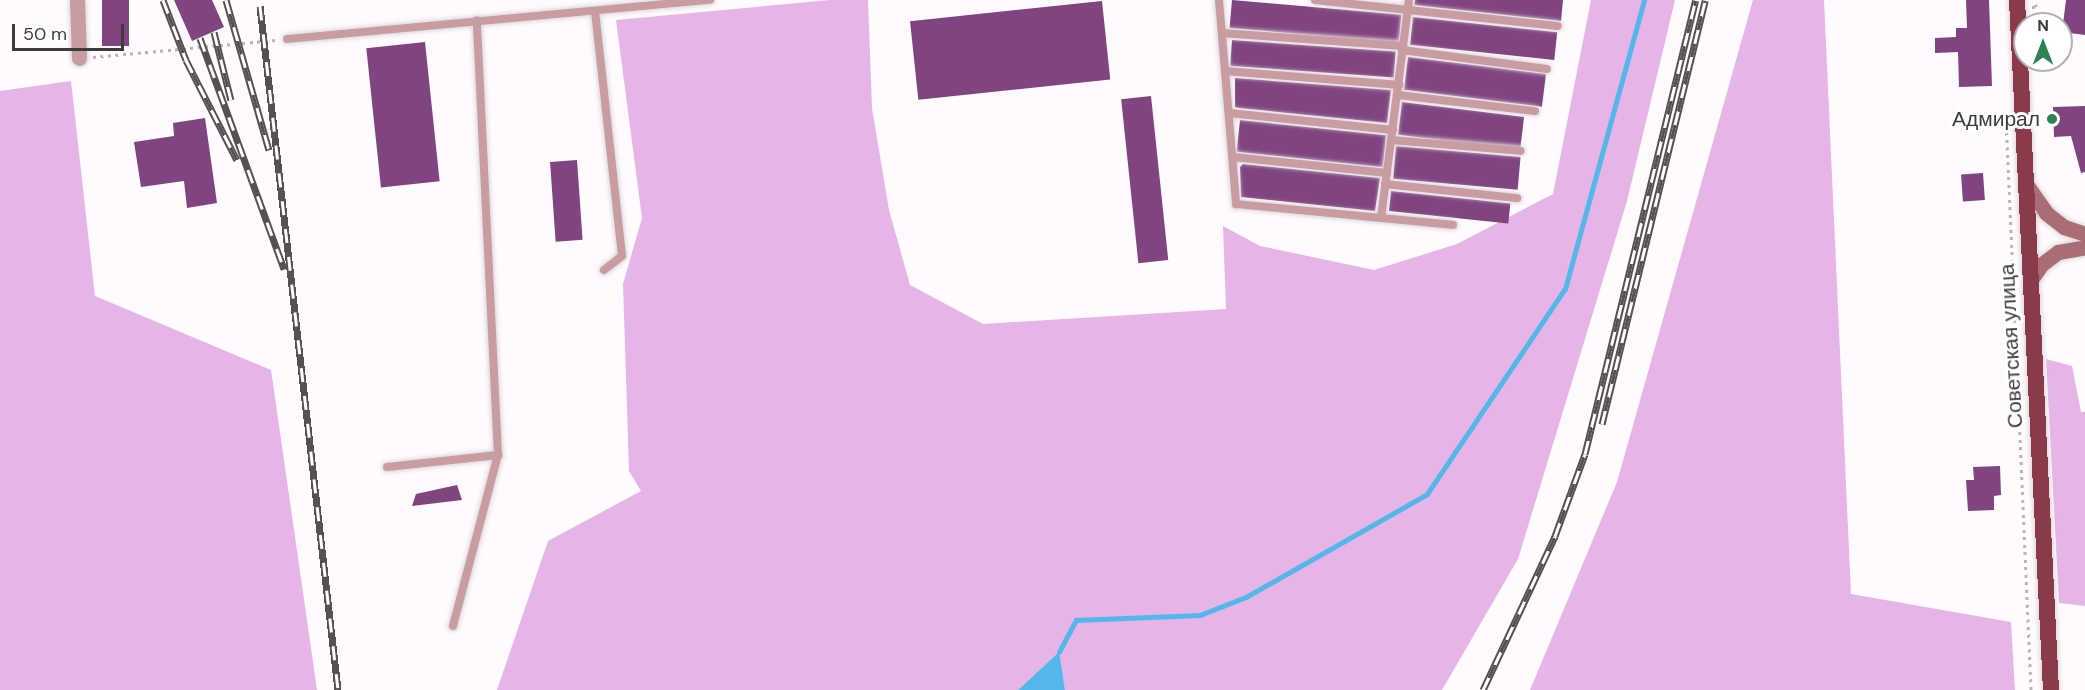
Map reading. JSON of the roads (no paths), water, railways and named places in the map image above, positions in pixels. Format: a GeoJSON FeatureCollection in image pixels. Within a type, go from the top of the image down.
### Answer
{"type":"FeatureCollection","features":[{"type":"Feature","properties":{"kind":"highway","name":"Советская улица"},"geometry":{"type":"LineString","coordinates":[[2017,0],[2051,690]]}},
{"type":"Feature","properties":{"kind":"main road"},"geometry":{"type":"LineString","coordinates":[[2025,183],[2046,213],[2064,227],[2085,234]]}},
{"type":"Feature","properties":{"kind":"main road"},"geometry":{"type":"LineString","coordinates":[[2030,281],[2042,264],[2058,252],[2085,247]]}},
{"type":"Feature","properties":{"kind":"street"},"geometry":{"type":"LineString","coordinates":[[77,0],[79,58]]}},
{"type":"Feature","properties":{"kind":"lane"},"geometry":{"type":"LineString","coordinates":[[287,39],[710,0]]}},
{"type":"Feature","properties":{"kind":"lane"},"geometry":{"type":"LineString","coordinates":[[1219,0],[1233,157],[1234,198],[1239,205],[1453,225]]}},
{"type":"Feature","properties":{"kind":"lane"},"geometry":{"type":"LineString","coordinates":[[1315,0],[1408,4],[1558,26]]}},
{"type":"Feature","properties":{"kind":"lane"},"geometry":{"type":"LineString","coordinates":[[1381,218],[1408,4]]}},
{"type":"Feature","properties":{"kind":"lane"},"geometry":{"type":"LineString","coordinates":[[595,11],[622,256],[604,270]]}},
{"type":"Feature","properties":{"kind":"lane"},"geometry":{"type":"LineString","coordinates":[[453,626],[498,455],[477,21]]}},
{"type":"Feature","properties":{"kind":"lane"},"geometry":{"type":"LineString","coordinates":[[1222,33],[1402,48],[1547,69]]}},
{"type":"Feature","properties":{"kind":"lane"},"geometry":{"type":"LineString","coordinates":[[1225,71],[1399,85]]}},
{"type":"Feature","properties":{"kind":"lane"},"geometry":{"type":"LineString","coordinates":[[1398,95],[1534,111]]}},
{"type":"Feature","properties":{"kind":"lane"},"geometry":{"type":"LineString","coordinates":[[1229,113],[1393,130]]}},
{"type":"Feature","properties":{"kind":"lane"},"geometry":{"type":"LineString","coordinates":[[1391,140],[1521,151]]}},
{"type":"Feature","properties":{"kind":"lane"},"geometry":{"type":"LineString","coordinates":[[1233,157],[1387,173]]}},
{"type":"Feature","properties":{"kind":"lane"},"geometry":{"type":"LineString","coordinates":[[1385,184],[1517,198]]}},
{"type":"Feature","properties":{"kind":"lane"},"geometry":{"type":"LineString","coordinates":[[387,467],[498,455]]}},
{"type":"Feature","properties":{"kind":"water"},"geometry":{"type":"Polygon","coordinates":[[[1059,652],[1065,690],[1018,690],[1059,652]]]}},
{"type":"Feature","properties":{"kind":"waterway"},"geometry":{"type":"LineString","coordinates":[[1059,652],[1076,620],[1200,615],[1246,597],[1427,494],[1565,289],[1644,0]]}},
{"type":"Feature","properties":{"kind":"railway"},"geometry":{"type":"LineString","coordinates":[[163,0],[186,60],[237,160]]}},
{"type":"Feature","properties":{"kind":"railway"},"geometry":{"type":"LineString","coordinates":[[226,0],[269,150]]}},
{"type":"Feature","properties":{"kind":"railway"},"geometry":{"type":"LineString","coordinates":[[1483,690],[1555,536],[1585,454],[1696,0]]}},
{"type":"Feature","properties":{"kind":"railway"},"geometry":{"type":"LineString","coordinates":[[1602,424],[1705,0]]}},
{"type":"Feature","properties":{"kind":"railway"},"geometry":{"type":"LineString","coordinates":[[260,6],[338,690]]}},
{"type":"Feature","properties":{"kind":"railway"},"geometry":{"type":"LineString","coordinates":[[214,32],[231,100]]}},
{"type":"Feature","properties":{"kind":"railway"},"geometry":{"type":"LineString","coordinates":[[200,38],[284,269]]}},
{"type":"Feature","properties":{"kind":"place","name":"Адмирал"},"geometry":{"type":"Point","coordinates":[2052,119]}}]}
